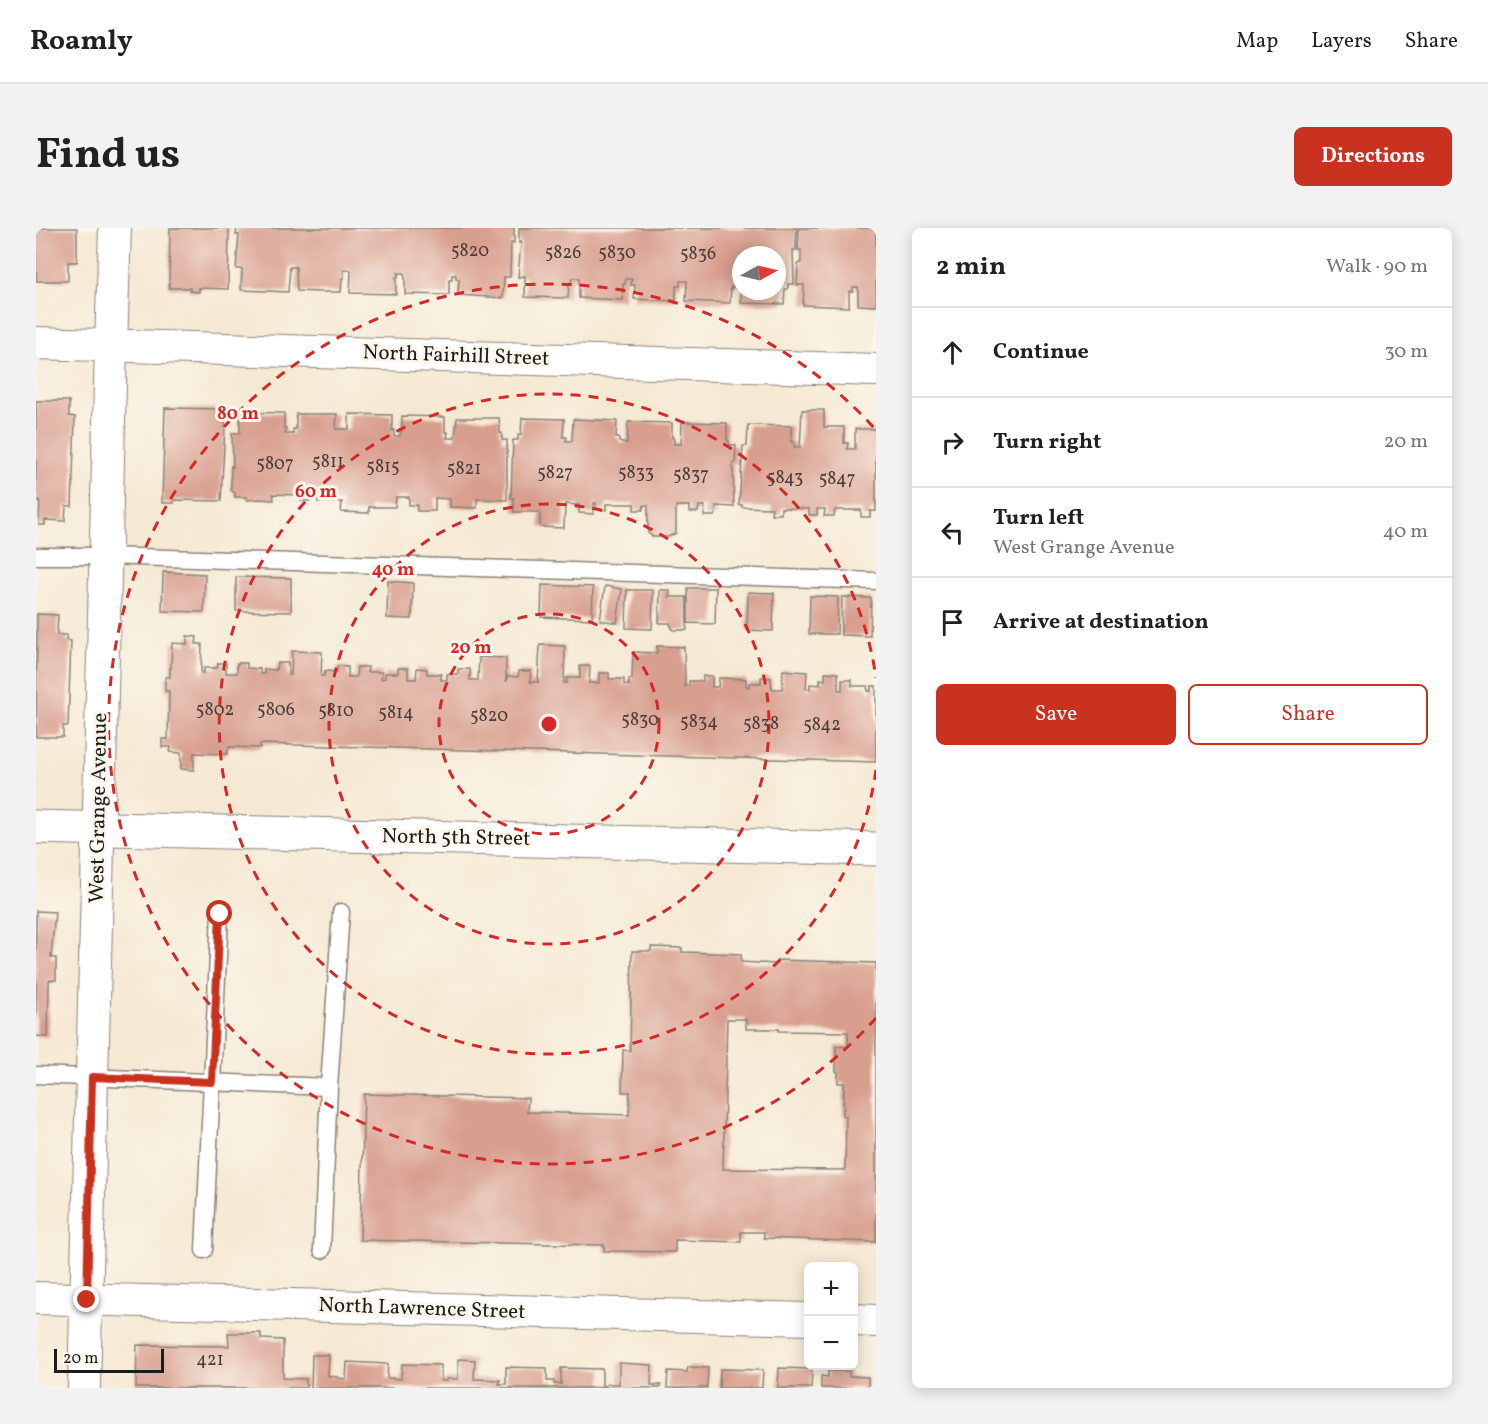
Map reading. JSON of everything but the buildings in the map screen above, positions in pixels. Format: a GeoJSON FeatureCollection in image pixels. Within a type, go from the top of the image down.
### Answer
{"type":"FeatureCollection","features":[{"type":"Feature","properties":{"kind":"street","name":"West Grange Avenue"},"geometry":{"type":"LineString","coordinates":[[84,1388],[115,228]]}},
{"type":"Feature","properties":{"kind":"street","name":"North Fairhill Street"},"geometry":{"type":"LineString","coordinates":[[36,343],[876,370]]}},
{"type":"Feature","properties":{"kind":"street","name":"North 5th Street"},"geometry":{"type":"LineString","coordinates":[[36,827],[876,849]]}},
{"type":"Feature","properties":{"kind":"street","name":"North Lawrence Street"},"geometry":{"type":"LineString","coordinates":[[36,1298],[804,1319]]}},
{"type":"Feature","properties":{"kind":"street"},"geometry":{"type":"LineString","coordinates":[[858,1320],[876,1321]]}},
{"type":"Feature","properties":{"kind":"lane"},"geometry":{"type":"LineString","coordinates":[[36,555],[876,580]]}},
{"type":"Feature","properties":{"kind":"lane"},"geometry":{"type":"LineString","coordinates":[[322,1250],[329,1087],[341,912]]}},
{"type":"Feature","properties":{"kind":"lane"},"geometry":{"type":"LineString","coordinates":[[204,1250],[220,914]]}},
{"type":"Feature","properties":{"kind":"lane"},"geometry":{"type":"LineString","coordinates":[[36,1075],[329,1087]]}},
{"type":"Feature","properties":{"kind":"route"},"geometry":{"type":"LineString","coordinates":[[87,1300],[92,1077],[212,1082],[220,914]]}}]}
